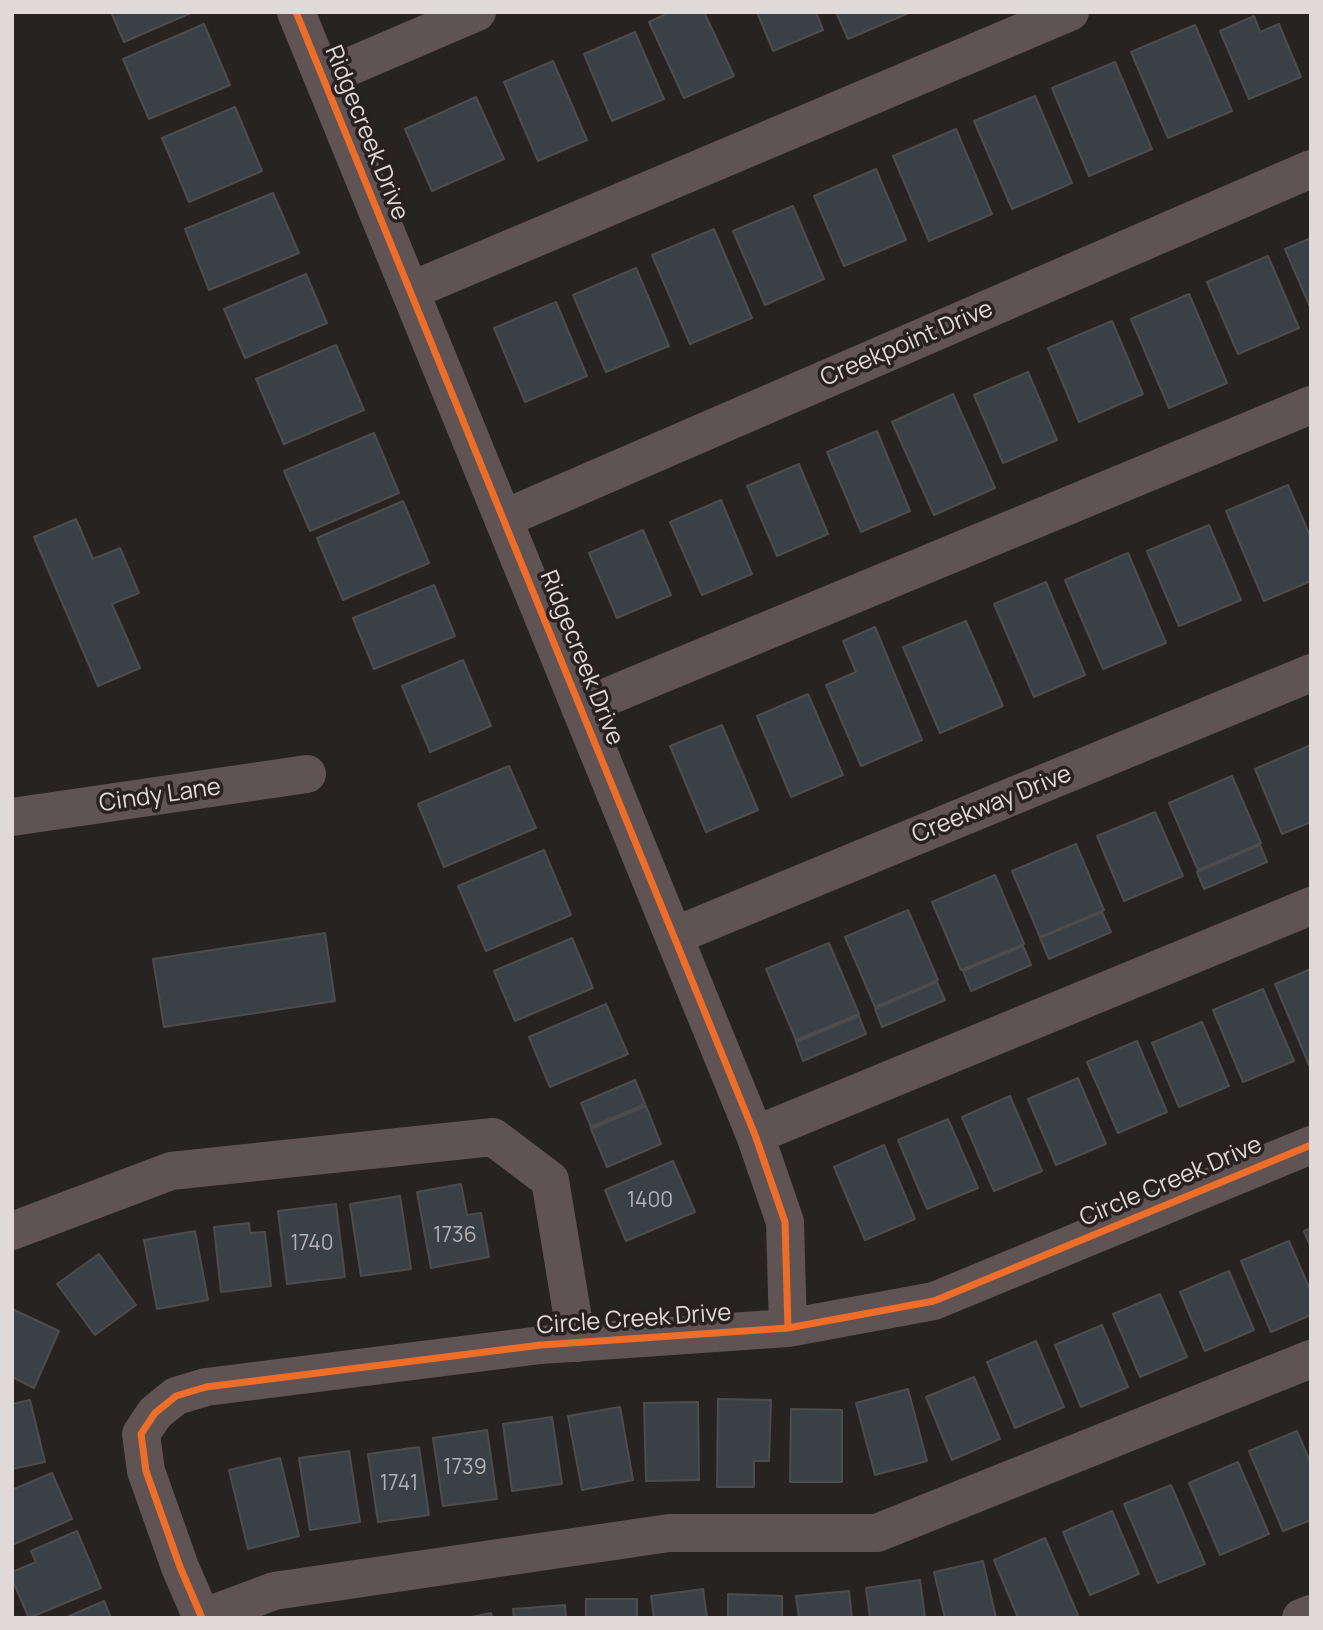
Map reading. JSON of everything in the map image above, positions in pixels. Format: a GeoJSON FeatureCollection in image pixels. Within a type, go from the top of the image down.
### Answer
{"type":"FeatureCollection","features":[{"type":"Feature","properties":{"kind":"street","name":"Ridgecreek Drive"},"geometry":{"type":"LineString","coordinates":[[296,12],[755,1135],[785,1222],[788,1328]]}},
{"type":"Feature","properties":{"kind":"street"},"geometry":{"type":"LineString","coordinates":[[323,78],[477,12]]}},
{"type":"Feature","properties":{"kind":"street"},"geometry":{"type":"LineString","coordinates":[[410,290],[1070,12]]}},
{"type":"Feature","properties":{"kind":"street","name":"Creekpoint Drive"},"geometry":{"type":"LineString","coordinates":[[503,519],[1311,169]]}},
{"type":"Feature","properties":{"kind":"street"},"geometry":{"type":"LineString","coordinates":[[580,708],[1311,405]]}},
{"type":"Feature","properties":{"kind":"street","name":"Creekway Drive"},"geometry":{"type":"LineString","coordinates":[[674,936],[1311,673]]}},
{"type":"Feature","properties":{"kind":"street","name":"Cindy Lane"},"geometry":{"type":"LineString","coordinates":[[12,817],[307,774]]}},
{"type":"Feature","properties":{"kind":"street"},"geometry":{"type":"LineString","coordinates":[[755,1135],[1311,906]]}},
{"type":"Feature","properties":{"kind":"street"},"geometry":{"type":"LineString","coordinates":[[12,1231],[171,1171],[493,1137],[550,1180],[577,1343]]}},
{"type":"Feature","properties":{"kind":"street","name":"Circle Creek Drive"},"geometry":{"type":"LineString","coordinates":[[202,1618],[180,1567],[146,1471],[141,1434],[155,1413],[176,1396],[206,1387],[541,1345],[788,1328],[934,1301],[1311,1145]]}},
{"type":"Feature","properties":{"kind":"street"},"geometry":{"type":"LineString","coordinates":[[202,1618],[274,1591],[669,1533],[877,1533],[1311,1359]]}},
{"type":"Feature","properties":{"kind":"street"},"geometry":{"type":"LineString","coordinates":[[1301,1618],[1311,1614]]}},
{"type":"Feature","properties":{"kind":"building"},"geometry":{"type":"Polygon","coordinates":[[[111,12],[193,12],[124,42],[111,12]]]}},
{"type":"Feature","properties":{"kind":"building"},"geometry":{"type":"Polygon","coordinates":[[[670,12],[704,12],[734,76],[684,98],[649,22],[670,12]]]}},
{"type":"Feature","properties":{"kind":"building"},"geometry":{"type":"Polygon","coordinates":[[[757,12],[816,12],[823,30],[773,51],[757,12]]]}},
{"type":"Feature","properties":{"kind":"building"},"geometry":{"type":"Polygon","coordinates":[[[836,12],[911,12],[848,39],[836,12]]]}},
{"type":"Feature","properties":{"kind":"building"},"geometry":{"type":"Polygon","coordinates":[[[1254,16],[1260,32],[1279,24],[1301,77],[1249,99],[1220,31],[1254,16]]]}},
{"type":"Feature","properties":{"kind":"building"},"geometry":{"type":"Polygon","coordinates":[[[204,24],[230,85],[149,119],[123,59],[204,24]]]}},
{"type":"Feature","properties":{"kind":"building"},"geometry":{"type":"Polygon","coordinates":[[[1195,25],[1232,111],[1168,138],[1131,52],[1195,25]]]}},
{"type":"Feature","properties":{"kind":"building"},"geometry":{"type":"Polygon","coordinates":[[[635,32],[664,99],[612,121],[584,54],[635,32]]]}},
{"type":"Feature","properties":{"kind":"building"},"geometry":{"type":"Polygon","coordinates":[[[553,61],[587,140],[538,161],[504,82],[553,61]]]}},
{"type":"Feature","properties":{"kind":"building"},"geometry":{"type":"Polygon","coordinates":[[[1115,62],[1152,149],[1089,176],[1052,88],[1115,62]]]}},
{"type":"Feature","properties":{"kind":"building"},"geometry":{"type":"Polygon","coordinates":[[[1035,96],[1072,183],[1012,209],[974,121],[1035,96]]]}},
{"type":"Feature","properties":{"kind":"building"},"geometry":{"type":"Polygon","coordinates":[[[476,97],[504,159],[432,191],[405,129],[476,97]]]}},
{"type":"Feature","properties":{"kind":"building"},"geometry":{"type":"Polygon","coordinates":[[[235,107],[262,171],[189,202],[162,138],[235,107]]]}},
{"type":"Feature","properties":{"kind":"building"},"geometry":{"type":"Polygon","coordinates":[[[956,129],[992,214],[929,241],[893,156],[956,129]]]}},
{"type":"Feature","properties":{"kind":"building"},"geometry":{"type":"Polygon","coordinates":[[[876,169],[906,240],[844,266],[814,196],[876,169]]]}},
{"type":"Feature","properties":{"kind":"building"},"geometry":{"type":"Polygon","coordinates":[[[273,193],[299,253],[209,290],[185,229],[273,193]]]}},
{"type":"Feature","properties":{"kind":"building"},"geometry":{"type":"Polygon","coordinates":[[[793,206],[824,279],[765,305],[733,231],[793,206]]]}},
{"type":"Feature","properties":{"kind":"building"},"geometry":{"type":"Polygon","coordinates":[[[714,229],[752,318],[690,344],[652,255],[714,229]]]}},
{"type":"Feature","properties":{"kind":"building"},"geometry":{"type":"Polygon","coordinates":[[[1311,238],[1311,309],[1285,249],[1311,238]]]}},
{"type":"Feature","properties":{"kind":"building"},"geometry":{"type":"Polygon","coordinates":[[[1268,256],[1299,328],[1238,354],[1207,282],[1268,256]]]}},
{"type":"Feature","properties":{"kind":"building"},"geometry":{"type":"Polygon","coordinates":[[[636,268],[669,346],[606,372],[573,295],[636,268]]]}},
{"type":"Feature","properties":{"kind":"building"},"geometry":{"type":"Polygon","coordinates":[[[306,274],[327,323],[245,358],[224,309],[306,274]]]}},
{"type":"Feature","properties":{"kind":"building"},"geometry":{"type":"Polygon","coordinates":[[[1189,294],[1227,383],[1169,408],[1131,319],[1189,294]]]}},
{"type":"Feature","properties":{"kind":"building"},"geometry":{"type":"Polygon","coordinates":[[[556,302],[587,376],[525,402],[494,328],[556,302]]]}},
{"type":"Feature","properties":{"kind":"building"},"geometry":{"type":"Polygon","coordinates":[[[1112,321],[1143,394],[1079,422],[1048,348],[1112,321]]]}},
{"type":"Feature","properties":{"kind":"building"},"geometry":{"type":"Polygon","coordinates":[[[336,345],[364,410],[284,444],[256,379],[336,345]]]}},
{"type":"Feature","properties":{"kind":"building"},"geometry":{"type":"Polygon","coordinates":[[[1028,372],[1057,440],[1003,463],[974,395],[1028,372]]]}},
{"type":"Feature","properties":{"kind":"building"},"geometry":{"type":"Polygon","coordinates":[[[953,394],[995,488],[934,515],[892,422],[953,394]]]}},
{"type":"Feature","properties":{"kind":"building"},"geometry":{"type":"Polygon","coordinates":[[[877,431],[910,511],[861,532],[827,452],[877,431]]]}},
{"type":"Feature","properties":{"kind":"building"},"geometry":{"type":"Polygon","coordinates":[[[374,433],[399,493],[310,531],[284,471],[374,433]]]}},
{"type":"Feature","properties":{"kind":"building"},"geometry":{"type":"Polygon","coordinates":[[[799,464],[828,534],[777,556],[747,486],[799,464]]]}},
{"type":"Feature","properties":{"kind":"building"},"geometry":{"type":"Polygon","coordinates":[[[1288,485],[1311,538],[1311,581],[1264,601],[1226,511],[1288,485]]]}},
{"type":"Feature","properties":{"kind":"building"},"geometry":{"type":"Polygon","coordinates":[[[721,500],[752,574],[702,595],[670,522],[721,500]]]}},
{"type":"Feature","properties":{"kind":"building"},"geometry":{"type":"Polygon","coordinates":[[[403,501],[429,563],[343,600],[317,538],[403,501]]]}},
{"type":"Feature","properties":{"kind":"building"},"geometry":{"type":"Polygon","coordinates":[[[76,519],[93,559],[120,548],[139,593],[112,604],[140,668],[98,686],[34,537],[76,519]]]}},
{"type":"Feature","properties":{"kind":"building"},"geometry":{"type":"Polygon","coordinates":[[[1209,525],[1241,600],[1179,626],[1147,551],[1209,525]]]}},
{"type":"Feature","properties":{"kind":"building"},"geometry":{"type":"Polygon","coordinates":[[[643,530],[671,595],[617,618],[589,553],[643,530]]]}},
{"type":"Feature","properties":{"kind":"building"},"geometry":{"type":"Polygon","coordinates":[[[1128,553],[1166,643],[1103,669],[1065,580],[1128,553]]]}},
{"type":"Feature","properties":{"kind":"building"},"geometry":{"type":"Polygon","coordinates":[[[1046,582],[1085,675],[1034,697],[994,604],[1046,582]]]}},
{"type":"Feature","properties":{"kind":"building"},"geometry":{"type":"Polygon","coordinates":[[[434,585],[455,636],[374,669],[353,618],[434,585]]]}},
{"type":"Feature","properties":{"kind":"building"},"geometry":{"type":"Polygon","coordinates":[[[966,621],[1003,706],[940,733],[903,647],[966,621]]]}},
{"type":"Feature","properties":{"kind":"building"},"geometry":{"type":"Polygon","coordinates":[[[875,627],[922,740],[861,766],[826,685],[856,672],[843,641],[875,627]]]}},
{"type":"Feature","properties":{"kind":"building"},"geometry":{"type":"Polygon","coordinates":[[[463,660],[491,726],[430,752],[402,686],[463,660]]]}},
{"type":"Feature","properties":{"kind":"building"},"geometry":{"type":"Polygon","coordinates":[[[808,694],[843,775],[791,797],[757,716],[808,694]]]}},
{"type":"Feature","properties":{"kind":"building"},"geometry":{"type":"Polygon","coordinates":[[[722,725],[758,810],[706,832],[670,746],[722,725]]]}},
{"type":"Feature","properties":{"kind":"building"},"geometry":{"type":"Polygon","coordinates":[[[1311,745],[1311,822],[1282,834],[1255,769],[1311,745]]]}},
{"type":"Feature","properties":{"kind":"building"},"geometry":{"type":"Polygon","coordinates":[[[509,766],[536,828],[444,867],[418,804],[509,766]]]}},
{"type":"Feature","properties":{"kind":"building"},"geometry":{"type":"Polygon","coordinates":[[[1232,776],[1261,843],[1198,870],[1169,803],[1232,776]]]}},
{"type":"Feature","properties":{"kind":"building"},"geometry":{"type":"Polygon","coordinates":[[[1155,812],[1183,876],[1124,901],[1097,836],[1155,812]]]}},
{"type":"Feature","properties":{"kind":"building"},"geometry":{"type":"Polygon","coordinates":[[[1076,844],[1104,910],[1040,937],[1012,871],[1076,844]]]}},
{"type":"Feature","properties":{"kind":"building"},"geometry":{"type":"Polygon","coordinates":[[[1260,845],[1267,862],[1204,889],[1197,872],[1260,845]]]}},
{"type":"Feature","properties":{"kind":"building"},"geometry":{"type":"Polygon","coordinates":[[[544,850],[571,915],[486,951],[458,886],[544,850]]]}},
{"type":"Feature","properties":{"kind":"building"},"geometry":{"type":"Polygon","coordinates":[[[995,875],[1024,944],[961,970],[932,902],[995,875]]]}},
{"type":"Feature","properties":{"kind":"building"},"geometry":{"type":"Polygon","coordinates":[[[908,910],[938,980],[875,1007],[845,937],[908,910]]]}},
{"type":"Feature","properties":{"kind":"building"},"geometry":{"type":"Polygon","coordinates":[[[1102,912],[1111,932],[1049,959],[1040,938],[1102,912]]]}},
{"type":"Feature","properties":{"kind":"building"},"geometry":{"type":"Polygon","coordinates":[[[325,933],[335,1001],[164,1027],[153,959],[325,933]]]}},
{"type":"Feature","properties":{"kind":"building"},"geometry":{"type":"Polygon","coordinates":[[[572,938],[593,988],[515,1021],[494,971],[572,938]]]}},
{"type":"Feature","properties":{"kind":"building"},"geometry":{"type":"Polygon","coordinates":[[[829,943],[859,1014],[796,1040],[766,969],[829,943]]]}},
{"type":"Feature","properties":{"kind":"building"},"geometry":{"type":"Polygon","coordinates":[[[1023,946],[1031,965],[971,991],[963,971],[1023,946]]]}},
{"type":"Feature","properties":{"kind":"building"},"geometry":{"type":"Polygon","coordinates":[[[1311,969],[1311,1064],[1309,1065],[1275,984],[1311,969]]]}},
{"type":"Feature","properties":{"kind":"building"},"geometry":{"type":"Polygon","coordinates":[[[937,982],[945,1000],[882,1027],[875,1009],[937,982]]]}},
{"type":"Feature","properties":{"kind":"building"},"geometry":{"type":"Polygon","coordinates":[[[1263,989],[1294,1061],[1243,1082],[1213,1010],[1263,989]]]}},
{"type":"Feature","properties":{"kind":"building"},"geometry":{"type":"Polygon","coordinates":[[[606,1004],[628,1054],[550,1087],[529,1037],[606,1004]]]}},
{"type":"Feature","properties":{"kind":"building"},"geometry":{"type":"Polygon","coordinates":[[[859,1016],[866,1034],[803,1061],[796,1042],[859,1016]]]}},
{"type":"Feature","properties":{"kind":"building"},"geometry":{"type":"Polygon","coordinates":[[[1202,1022],[1229,1086],[1179,1107],[1152,1043],[1202,1022]]]}},
{"type":"Feature","properties":{"kind":"building"},"geometry":{"type":"Polygon","coordinates":[[[1137,1041],[1167,1112],[1118,1133],[1087,1062],[1137,1041]]]}},
{"type":"Feature","properties":{"kind":"building"},"geometry":{"type":"Polygon","coordinates":[[[1078,1078],[1106,1144],[1056,1165],[1028,1099],[1078,1078]]]}},
{"type":"Feature","properties":{"kind":"building"},"geometry":{"type":"Polygon","coordinates":[[[635,1080],[645,1104],[591,1127],[581,1103],[635,1080]]]}},
{"type":"Feature","properties":{"kind":"building"},"geometry":{"type":"Polygon","coordinates":[[[1010,1096],[1042,1171],[994,1191],[962,1117],[1010,1096]]]}},
{"type":"Feature","properties":{"kind":"building"},"geometry":{"type":"Polygon","coordinates":[[[646,1106],[661,1144],[607,1167],[591,1129],[646,1106]]]}},
{"type":"Feature","properties":{"kind":"building"},"geometry":{"type":"Polygon","coordinates":[[[948,1119],[978,1188],[927,1209],[898,1140],[948,1119]]]}},
{"type":"Feature","properties":{"kind":"building"},"geometry":{"type":"Polygon","coordinates":[[[884,1145],[915,1219],[865,1240],[834,1167],[884,1145]]]}},
{"type":"Feature","properties":{"kind":"building"},"geometry":{"type":"Polygon","coordinates":[[[673,1161],[695,1212],[626,1241],[605,1190],[673,1161]]]}},
{"type":"Feature","properties":{"kind":"building"},"geometry":{"type":"Polygon","coordinates":[[[461,1184],[467,1215],[481,1213],[489,1257],[431,1268],[417,1192],[461,1184]]]}},
{"type":"Feature","properties":{"kind":"building"},"geometry":{"type":"Polygon","coordinates":[[[400,1196],[411,1269],[361,1276],[350,1204],[400,1196]]]}},
{"type":"Feature","properties":{"kind":"building"},"geometry":{"type":"Polygon","coordinates":[[[336,1204],[345,1277],[287,1284],[278,1211],[336,1204]]]}},
{"type":"Feature","properties":{"kind":"building"},"geometry":{"type":"Polygon","coordinates":[[[249,1223],[250,1233],[265,1232],[271,1286],[221,1292],[214,1227],[249,1223]]]}},
{"type":"Feature","properties":{"kind":"building"},"geometry":{"type":"Polygon","coordinates":[[[1311,1228],[1311,1248],[1304,1231],[1311,1228]]]}},
{"type":"Feature","properties":{"kind":"building"},"geometry":{"type":"Polygon","coordinates":[[[195,1231],[208,1300],[157,1309],[144,1240],[195,1231]]]}},
{"type":"Feature","properties":{"kind":"building"},"geometry":{"type":"Polygon","coordinates":[[[1289,1241],[1311,1292],[1311,1315],[1271,1332],[1241,1261],[1289,1241]]]}},
{"type":"Feature","properties":{"kind":"building"},"geometry":{"type":"Polygon","coordinates":[[[99,1254],[136,1305],[95,1335],[57,1284],[99,1254]]]}},
{"type":"Feature","properties":{"kind":"building"},"geometry":{"type":"Polygon","coordinates":[[[1229,1271],[1254,1330],[1205,1351],[1180,1292],[1229,1271]]]}},
{"type":"Feature","properties":{"kind":"building"},"geometry":{"type":"Polygon","coordinates":[[[1160,1294],[1187,1357],[1140,1377],[1113,1314],[1160,1294]]]}},
{"type":"Feature","properties":{"kind":"building"},"geometry":{"type":"Polygon","coordinates":[[[12,1309],[59,1331],[34,1388],[12,1377],[12,1309]]]}},
{"type":"Feature","properties":{"kind":"building"},"geometry":{"type":"Polygon","coordinates":[[[1102,1325],[1128,1387],[1081,1407],[1055,1345],[1102,1325]]]}},
{"type":"Feature","properties":{"kind":"building"},"geometry":{"type":"Polygon","coordinates":[[[1036,1341],[1064,1407],[1015,1428],[987,1362],[1036,1341]]]}},
{"type":"Feature","properties":{"kind":"building"},"geometry":{"type":"Polygon","coordinates":[[[974,1377],[1000,1439],[952,1460],[926,1397],[974,1377]]]}},
{"type":"Feature","properties":{"kind":"building"},"geometry":{"type":"Polygon","coordinates":[[[908,1389],[927,1461],[875,1475],[856,1403],[908,1389]]]}},
{"type":"Feature","properties":{"kind":"building"},"geometry":{"type":"Polygon","coordinates":[[[718,1399],[771,1400],[769,1461],[754,1461],[754,1487],[717,1487],[718,1399]]]}},
{"type":"Feature","properties":{"kind":"building"},"geometry":{"type":"Polygon","coordinates":[[[30,1400],[45,1462],[12,1469],[12,1404],[30,1400]]]}},
{"type":"Feature","properties":{"kind":"building"},"geometry":{"type":"Polygon","coordinates":[[[698,1402],[699,1480],[646,1481],[644,1403],[698,1402]]]}},
{"type":"Feature","properties":{"kind":"building"},"geometry":{"type":"Polygon","coordinates":[[[620,1407],[633,1480],[582,1490],[568,1416],[620,1407]]]}},
{"type":"Feature","properties":{"kind":"building"},"geometry":{"type":"Polygon","coordinates":[[[791,1409],[842,1410],[842,1482],[790,1482],[791,1409]]]}},
{"type":"Feature","properties":{"kind":"building"},"geometry":{"type":"Polygon","coordinates":[[[552,1417],[562,1484],[512,1491],[503,1424],[552,1417]]]}},
{"type":"Feature","properties":{"kind":"building"},"geometry":{"type":"Polygon","coordinates":[[[487,1430],[497,1499],[443,1506],[433,1438],[487,1430]]]}},
{"type":"Feature","properties":{"kind":"building"},"geometry":{"type":"Polygon","coordinates":[[[1297,1431],[1311,1464],[1311,1520],[1283,1531],[1249,1451],[1297,1431]]]}},
{"type":"Feature","properties":{"kind":"building"},"geometry":{"type":"Polygon","coordinates":[[[419,1447],[429,1515],[378,1522],[368,1454],[419,1447]]]}},
{"type":"Feature","properties":{"kind":"building"},"geometry":{"type":"Polygon","coordinates":[[[349,1451],[360,1522],[310,1530],[299,1458],[349,1451]]]}},
{"type":"Feature","properties":{"kind":"building"},"geometry":{"type":"Polygon","coordinates":[[[280,1458],[299,1536],[248,1549],[229,1470],[280,1458]]]}},
{"type":"Feature","properties":{"kind":"building"},"geometry":{"type":"Polygon","coordinates":[[[1238,1462],[1269,1534],[1220,1555],[1189,1483],[1238,1462]]]}},
{"type":"Feature","properties":{"kind":"building"},"geometry":{"type":"Polygon","coordinates":[[[52,1473],[72,1519],[12,1545],[12,1490],[52,1473]]]}},
{"type":"Feature","properties":{"kind":"building"},"geometry":{"type":"Polygon","coordinates":[[[1171,1485],[1205,1564],[1158,1583],[1124,1504],[1171,1485]]]}},
{"type":"Feature","properties":{"kind":"building"},"geometry":{"type":"Polygon","coordinates":[[[1112,1511],[1139,1574],[1090,1595],[1063,1532],[1112,1511]]]}},
{"type":"Feature","properties":{"kind":"building"},"geometry":{"type":"Polygon","coordinates":[[[77,1531],[101,1588],[29,1618],[12,1579],[12,1572],[36,1562],[31,1551],[77,1531]]]}},
{"type":"Feature","properties":{"kind":"building"},"geometry":{"type":"Polygon","coordinates":[[[1045,1538],[1078,1615],[1073,1618],[1018,1618],[994,1560],[1045,1538]]]}},
{"type":"Feature","properties":{"kind":"building"},"geometry":{"type":"Polygon","coordinates":[[[983,1561],[996,1618],[945,1618],[934,1572],[983,1561]]]}},
{"type":"Feature","properties":{"kind":"building"},"geometry":{"type":"Polygon","coordinates":[[[920,1580],[925,1618],[870,1618],[866,1588],[920,1580]]]}},
{"type":"Feature","properties":{"kind":"building"},"geometry":{"type":"Polygon","coordinates":[[[703,1589],[707,1618],[654,1618],[651,1596],[703,1589]]]}},
{"type":"Feature","properties":{"kind":"building"},"geometry":{"type":"Polygon","coordinates":[[[849,1591],[852,1618],[799,1618],[796,1596],[849,1591]]]}},
{"type":"Feature","properties":{"kind":"building"},"geometry":{"type":"Polygon","coordinates":[[[728,1594],[782,1596],[782,1618],[728,1618],[728,1594]]]}},
{"type":"Feature","properties":{"kind":"building"},"geometry":{"type":"Polygon","coordinates":[[[586,1599],[637,1599],[637,1618],[586,1618],[586,1599]]]}},
{"type":"Feature","properties":{"kind":"building"},"geometry":{"type":"Polygon","coordinates":[[[104,1601],[111,1618],[65,1618],[104,1601]]]}},
{"type":"Feature","properties":{"kind":"building"},"geometry":{"type":"Polygon","coordinates":[[[565,1605],[566,1618],[514,1618],[513,1609],[565,1605]]]}},
{"type":"Feature","properties":{"kind":"building"},"geometry":{"type":"Polygon","coordinates":[[[491,1613],[492,1618],[467,1618],[491,1613]]]}},
{"type":"Feature","properties":{"kind":"cycle path"},"geometry":{"type":"LineString","coordinates":[[296,12],[755,1135],[785,1222],[788,1328]]}},
{"type":"Feature","properties":{"kind":"cycle path"},"geometry":{"type":"LineString","coordinates":[[202,1618],[180,1567],[146,1471],[141,1434],[155,1413],[176,1396],[206,1387],[541,1345],[788,1328],[934,1301],[1311,1145]]}}]}
